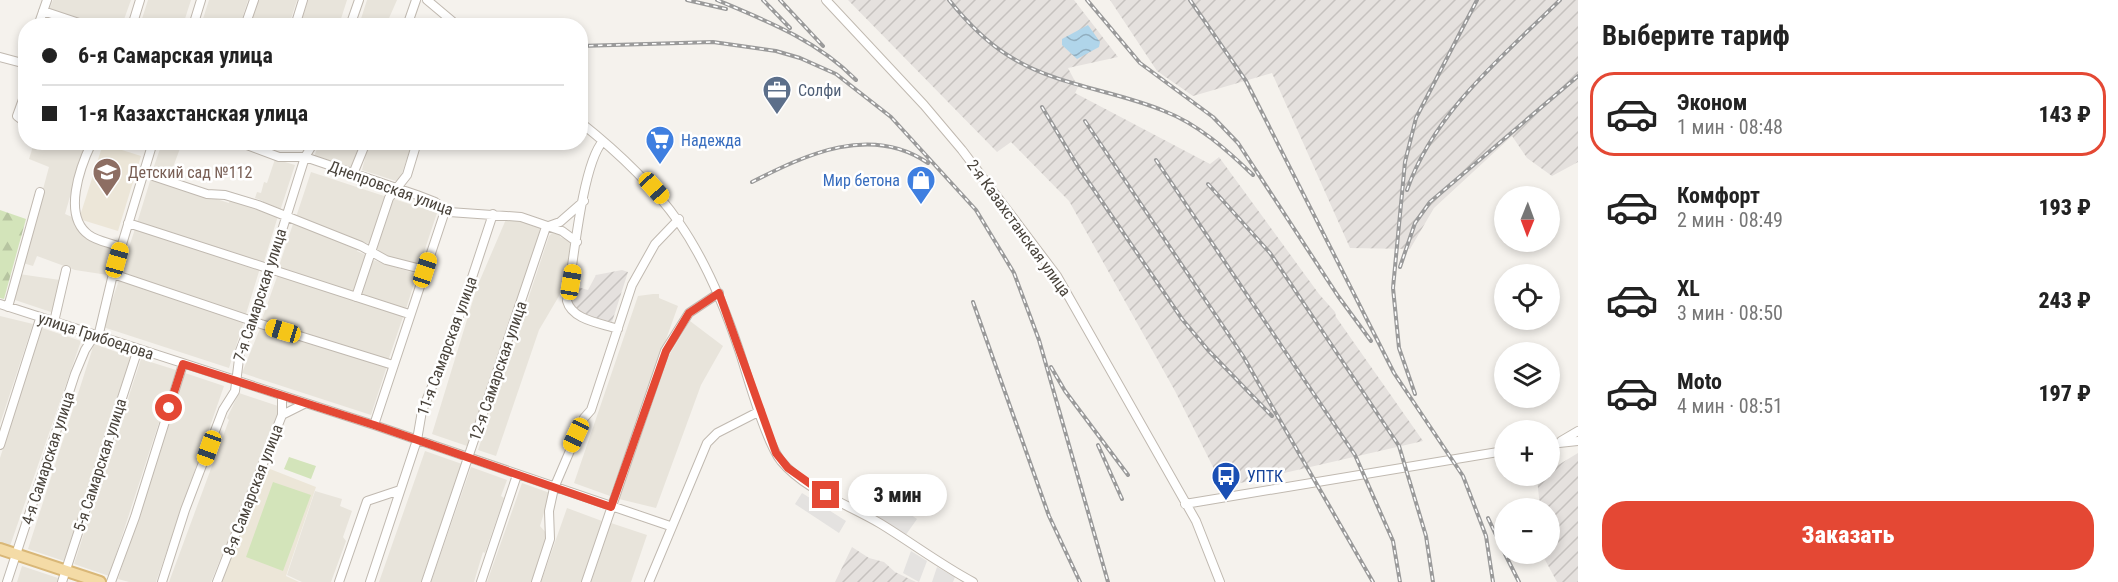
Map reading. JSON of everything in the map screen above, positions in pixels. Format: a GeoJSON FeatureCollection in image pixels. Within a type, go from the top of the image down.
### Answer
{"type":"FeatureCollection","features":[{"type":"Feature","properties":{"kind":"main road"},"geometry":{"type":"LineString","coordinates":[[0,549],[100,582]]}},
{"type":"Feature","properties":{"kind":"street"},"geometry":{"type":"LineString","coordinates":[[41,18],[47,0]]}},
{"type":"Feature","properties":{"kind":"street"},"geometry":{"type":"LineString","coordinates":[[134,18],[140,0]]}},
{"type":"Feature","properties":{"kind":"street"},"geometry":{"type":"LineString","coordinates":[[195,18],[201,0]]}},
{"type":"Feature","properties":{"kind":"street"},"geometry":{"type":"LineString","coordinates":[[248,18],[254,0]]}},
{"type":"Feature","properties":{"kind":"street"},"geometry":{"type":"LineString","coordinates":[[297,18],[303,0]]}},
{"type":"Feature","properties":{"kind":"street"},"geometry":{"type":"LineString","coordinates":[[353,18],[359,0]]}},
{"type":"Feature","properties":{"kind":"street"},"geometry":{"type":"LineString","coordinates":[[410,18],[416,0]]}},
{"type":"Feature","properties":{"kind":"street"},"geometry":{"type":"LineString","coordinates":[[427,0],[448,18]]}},
{"type":"Feature","properties":{"kind":"street","name":"2-я Казахстанская улица"},"geometry":{"type":"LineString","coordinates":[[826,0],[926,107],[962,150],[1057,276],[1196,521],[1220,582]]}},
{"type":"Feature","properties":{"kind":"street"},"geometry":{"type":"LineString","coordinates":[[43,11],[64,18]]}},
{"type":"Feature","properties":{"kind":"street"},"geometry":{"type":"LineString","coordinates":[[0,57],[18,61]]}},
{"type":"Feature","properties":{"kind":"street"},"geometry":{"type":"LineString","coordinates":[[588,129],[654,188],[679,219],[719,293],[776,453],[788,468],[842,505],[879,523],[973,582]]}},
{"type":"Feature","properties":{"kind":"street"},"geometry":{"type":"LineString","coordinates":[[603,141],[597,149],[584,201],[567,301],[575,315],[618,329]]}},
{"type":"Feature","properties":{"kind":"street"},"geometry":{"type":"LineString","coordinates":[[89,150],[74,209],[76,220],[90,236],[120,247]]}},
{"type":"Feature","properties":{"kind":"street","name":"4-я Самарская улица"},"geometry":{"type":"LineString","coordinates":[[7,582],[75,374],[85,350],[96,337],[120,247],[151,150]]}},
{"type":"Feature","properties":{"kind":"street","name":"Днепровская улица"},"geometry":{"type":"LineString","coordinates":[[266,150],[279,157],[305,157],[430,200],[445,211],[521,217],[562,231],[577,242]]}},
{"type":"Feature","properties":{"kind":"street","name":"7-я Самарская улица"},"geometry":{"type":"LineString","coordinates":[[162,582],[185,510],[236,382],[237,365],[250,320],[263,291],[305,157],[309,150]]}},
{"type":"Feature","properties":{"kind":"street"},"geometry":{"type":"LineString","coordinates":[[353,174],[363,150]]}},
{"type":"Feature","properties":{"kind":"street"},"geometry":{"type":"LineString","coordinates":[[356,297],[389,198],[407,176],[415,150]]}},
{"type":"Feature","properties":{"kind":"street"},"geometry":{"type":"LineString","coordinates":[[144,173],[207,194],[225,195],[246,201],[361,246],[386,260],[425,270]]}},
{"type":"Feature","properties":{"kind":"street"},"geometry":{"type":"LineString","coordinates":[[4,306],[40,192]]}},
{"type":"Feature","properties":{"kind":"street"},"geometry":{"type":"LineString","coordinates":[[546,227],[560,222],[584,201]]}},
{"type":"Feature","properties":{"kind":"street"},"geometry":{"type":"LineString","coordinates":[[374,425],[445,211]]}},
{"type":"Feature","properties":{"kind":"street","name":"11-я Самарская улица"},"geometry":{"type":"LineString","coordinates":[[370,582],[417,440],[422,411],[452,338],[493,214]]}},
{"type":"Feature","properties":{"kind":"street"},"geometry":{"type":"LineString","coordinates":[[536,582],[550,539],[549,511],[554,488],[584,418],[591,410],[632,285],[655,244],[679,219]]}},
{"type":"Feature","properties":{"kind":"street"},"geometry":{"type":"LineString","coordinates":[[128,223],[409,314]]}},
{"type":"Feature","properties":{"kind":"street","name":"12-я Самарская улица"},"geometry":{"type":"LineString","coordinates":[[426,582],[546,227]]}},
{"type":"Feature","properties":{"kind":"street"},"geometry":{"type":"LineString","coordinates":[[54,322],[66,270]]}},
{"type":"Feature","properties":{"kind":"street"},"geometry":{"type":"LineString","coordinates":[[113,274],[393,365]]}},
{"type":"Feature","properties":{"kind":"street"},"geometry":{"type":"LineString","coordinates":[[586,582],[666,351],[689,313],[719,293]]}},
{"type":"Feature","properties":{"kind":"street","name":"улица Грибоедова"},"geometry":{"type":"LineString","coordinates":[[4,306],[374,425],[670,526]]}},
{"type":"Feature","properties":{"kind":"street"},"geometry":{"type":"LineString","coordinates":[[0,445],[40,319]]}},
{"type":"Feature","properties":{"kind":"street","name":"5-я Самарская улица"},"geometry":{"type":"LineString","coordinates":[[62,582],[138,349]]}},
{"type":"Feature","properties":{"kind":"street"},"geometry":{"type":"LineString","coordinates":[[111,582],[135,517],[183,364]]}},
{"type":"Feature","properties":{"kind":"street","name":"8-я Самарская улица"},"geometry":{"type":"LineString","coordinates":[[217,582],[282,415],[282,396]]}},
{"type":"Feature","properties":{"kind":"street"},"geometry":{"type":"LineString","coordinates":[[282,415],[305,403]]}},
{"type":"Feature","properties":{"kind":"street"},"geometry":{"type":"LineString","coordinates":[[649,582],[670,526],[696,475],[710,438],[744,417],[760,411]]}},
{"type":"Feature","properties":{"kind":"street"},"geometry":{"type":"LineString","coordinates":[[1560,441],[1578,431]]}},
{"type":"Feature","properties":{"kind":"street"},"geometry":{"type":"LineString","coordinates":[[1560,442],[1578,441]]}},
{"type":"Feature","properties":{"kind":"street"},"geometry":{"type":"LineString","coordinates":[[1185,504],[1494,453]]}},
{"type":"Feature","properties":{"kind":"street"},"geometry":{"type":"LineString","coordinates":[[481,582],[517,475]]}},
{"type":"Feature","properties":{"kind":"street"},"geometry":{"type":"LineString","coordinates":[[339,582],[367,501],[400,490]]}},
{"type":"Feature","properties":{"kind":"shaded area"},"geometry":{"type":"Polygon","coordinates":[[[53,0],[131,0],[125,18],[74,18],[49,10],[53,0]]]}},
{"type":"Feature","properties":{"kind":"shaded area"},"geometry":{"type":"Polygon","coordinates":[[[148,0],[191,0],[185,18],[142,18],[148,0]]]}},
{"type":"Feature","properties":{"kind":"shaded area"},"geometry":{"type":"Polygon","coordinates":[[[209,0],[248,0],[242,18],[203,18],[209,0]]]}},
{"type":"Feature","properties":{"kind":"shaded area"},"geometry":{"type":"Polygon","coordinates":[[[258,0],[297,0],[291,18],[252,18],[258,0]]]}},
{"type":"Feature","properties":{"kind":"shaded area"},"geometry":{"type":"Polygon","coordinates":[[[308,0],[347,0],[341,18],[302,18],[308,0]]]}},
{"type":"Feature","properties":{"kind":"shaded area"},"geometry":{"type":"Polygon","coordinates":[[[367,0],[397,0],[389,18],[361,18],[367,0]]]}},
{"type":"Feature","properties":{"kind":"shaded area"},"geometry":{"type":"Polygon","coordinates":[[[848,0],[1074,0],[1118,57],[1068,68],[1078,87],[1075,93],[1210,164],[1219,157],[1319,294],[1335,312],[1336,317],[1423,441],[1223,487],[1175,391],[1069,201],[1011,142],[997,152],[848,0]]]}},
{"type":"Feature","properties":{"kind":"shaded area"},"geometry":{"type":"Polygon","coordinates":[[[1110,0],[1578,0],[1578,162],[1552,176],[1527,158],[1512,136],[1434,208],[1410,249],[1350,248],[1272,73],[1193,96],[1157,71],[1110,0]]]}},
{"type":"Feature","properties":{"kind":"shaded area"},"geometry":{"type":"Polygon","coordinates":[[[32,150],[86,150],[74,193],[71,193],[65,214],[72,217],[79,229],[83,230],[82,235],[116,247],[108,275],[75,270],[37,256],[33,266],[23,263],[49,167],[29,159],[32,150]]]}},
{"type":"Feature","properties":{"kind":"shaded area","name":"Детский сад №112"},"geometry":{"type":"Polygon","coordinates":[[[101,150],[122,150],[141,156],[118,231],[79,219],[101,150]]]}},
{"type":"Feature","properties":{"kind":"shaded area"},"geometry":{"type":"Polygon","coordinates":[[[160,150],[179,150],[169,178],[152,172],[160,150]]]}},
{"type":"Feature","properties":{"kind":"shaded area"},"geometry":{"type":"Polygon","coordinates":[[[316,150],[360,150],[356,163],[349,169],[314,157],[316,150]]]}},
{"type":"Feature","properties":{"kind":"shaded area"},"geometry":{"type":"Polygon","coordinates":[[[367,150],[410,150],[399,182],[362,170],[367,150]]]}},
{"type":"Feature","properties":{"kind":"shaded area"},"geometry":{"type":"Polygon","coordinates":[[[275,159],[295,165],[280,211],[262,205],[263,201],[255,198],[257,192],[261,193],[264,182],[267,183],[275,159]]]}},
{"type":"Feature","properties":{"kind":"shaded area"},"geometry":{"type":"Polygon","coordinates":[[[311,172],[387,197],[372,245],[295,220],[311,172]]]}},
{"type":"Feature","properties":{"kind":"shaded area"},"geometry":{"type":"Polygon","coordinates":[[[151,178],[229,203],[230,200],[245,205],[246,202],[278,216],[263,265],[137,223],[151,178]]]}},
{"type":"Feature","properties":{"kind":"shaded area"},"geometry":{"type":"Polygon","coordinates":[[[391,198],[437,213],[420,264],[387,259],[387,256],[374,252],[391,198]]]}},
{"type":"Feature","properties":{"kind":"shaded area"},"geometry":{"type":"Polygon","coordinates":[[[507,217],[543,229],[467,446],[432,434],[477,287],[507,217]]]}},
{"type":"Feature","properties":{"kind":"shaded area"},"geometry":{"type":"Polygon","coordinates":[[[293,224],[358,248],[357,251],[368,256],[355,294],[278,269],[293,224]]]}},
{"type":"Feature","properties":{"kind":"shaded area"},"geometry":{"type":"Polygon","coordinates":[[[135,229],[260,268],[246,314],[120,274],[135,229]]]}},
{"type":"Feature","properties":{"kind":"shaded area"},"geometry":{"type":"Polygon","coordinates":[[[554,231],[561,233],[560,237],[572,241],[567,275],[559,296],[539,330],[496,456],[478,450],[549,236],[554,231]]]}},
{"type":"Feature","properties":{"kind":"shaded area"},"geometry":{"type":"Polygon","coordinates":[[[370,259],[417,274],[406,309],[359,294],[370,259]]]}},
{"type":"Feature","properties":{"kind":"shaded area"},"geometry":{"type":"Polygon","coordinates":[[[622,270],[628,272],[612,322],[576,313],[571,302],[574,286],[588,290],[596,275],[622,270]]]}},
{"type":"Feature","properties":{"kind":"shaded area"},"geometry":{"type":"Polygon","coordinates":[[[19,274],[60,280],[54,313],[12,299],[19,274]]]}},
{"type":"Feature","properties":{"kind":"shaded area"},"geometry":{"type":"Polygon","coordinates":[[[278,274],[404,314],[388,361],[261,322],[278,274]]]}},
{"type":"Feature","properties":{"kind":"shaded area"},"geometry":{"type":"Polygon","coordinates":[[[119,280],[244,321],[229,368],[103,327],[119,280]]]}},
{"type":"Feature","properties":{"kind":"shaded area"},"geometry":{"type":"Polygon","coordinates":[[[659,294],[659,298],[678,306],[610,496],[574,483],[638,296],[659,294]]]}},
{"type":"Feature","properties":{"kind":"shaded area"},"geometry":{"type":"Polygon","coordinates":[[[0,316],[33,324],[0,424],[0,316]]]}},
{"type":"Feature","properties":{"kind":"shaded area"},"geometry":{"type":"Polygon","coordinates":[[[690,321],[723,346],[701,385],[656,508],[619,499],[668,357],[690,321]]]}},
{"type":"Feature","properties":{"kind":"shaded area"},"geometry":{"type":"Polygon","coordinates":[[[261,326],[387,366],[371,415],[242,373],[261,326]]]}},
{"type":"Feature","properties":{"kind":"shaded area"},"geometry":{"type":"Polygon","coordinates":[[[42,328],[81,341],[10,546],[0,543],[0,458],[42,328]]]}},
{"type":"Feature","properties":{"kind":"shaded area"},"geometry":{"type":"Polygon","coordinates":[[[94,344],[131,357],[64,561],[28,549],[94,344]]]}},
{"type":"Feature","properties":{"kind":"shaded area"},"geometry":{"type":"Polygon","coordinates":[[[141,359],[176,370],[109,576],[74,564],[141,359]]]}},
{"type":"Feature","properties":{"kind":"shaded area"},"geometry":{"type":"Polygon","coordinates":[[[185,373],[224,386],[156,582],[129,582],[118,579],[185,373]]]}},
{"type":"Feature","properties":{"kind":"shaded area"},"geometry":{"type":"Polygon","coordinates":[[[239,393],[281,407],[279,415],[211,582],[169,582],[229,420],[227,418],[239,393]]]}},
{"type":"Feature","properties":{"kind":"shaded area"},"geometry":{"type":"Polygon","coordinates":[[[425,451],[462,464],[421,582],[379,582],[425,451]]]}},
{"type":"Feature","properties":{"kind":"shaded area"},"geometry":{"type":"Polygon","coordinates":[[[1578,453],[1578,582],[1557,582],[1547,564],[1560,564],[1560,498],[1539,498],[1538,486],[1560,486],[1560,464],[1578,453]]]}},
{"type":"Feature","properties":{"kind":"shaded area"},"geometry":{"type":"Polygon","coordinates":[[[265,467],[316,487],[286,576],[299,582],[222,582],[265,467]]]}},
{"type":"Feature","properties":{"kind":"shaded area"},"geometry":{"type":"Polygon","coordinates":[[[471,467],[507,480],[501,496],[504,498],[485,553],[483,552],[474,582],[431,582],[471,467]]]}},
{"type":"Feature","properties":{"kind":"shaded area"},"geometry":{"type":"Polygon","coordinates":[[[522,483],[550,493],[540,526],[548,535],[531,582],[487,582],[522,483]]]}},
{"type":"Feature","properties":{"kind":"shaded area"},"geometry":{"type":"Polygon","coordinates":[[[315,491],[342,499],[340,506],[352,511],[343,537],[346,541],[331,582],[302,582],[287,575],[315,491]]]}},
{"type":"Feature","properties":{"kind":"shaded area"},"geometry":{"type":"Polygon","coordinates":[[[802,493],[846,521],[839,533],[795,504],[802,493]]]}},
{"type":"Feature","properties":{"kind":"shaded area"},"geometry":{"type":"Polygon","coordinates":[[[894,503],[917,519],[905,536],[877,517],[885,506],[894,503]]]}},
{"type":"Feature","properties":{"kind":"shaded area"},"geometry":{"type":"Polygon","coordinates":[[[567,508],[602,521],[582,582],[541,582],[567,508]]]}},
{"type":"Feature","properties":{"kind":"shaded area"},"geometry":{"type":"Polygon","coordinates":[[[611,523],[647,535],[631,582],[591,582],[611,523]]]}},
{"type":"Feature","properties":{"kind":"shaded area"},"geometry":{"type":"Polygon","coordinates":[[[852,547],[869,558],[884,562],[895,572],[916,582],[835,582],[852,547]]]}},
{"type":"Feature","properties":{"kind":"shaded area"},"geometry":{"type":"Polygon","coordinates":[[[911,551],[927,561],[919,582],[903,573],[911,551]]]}},
{"type":"Feature","properties":{"kind":"shaded area"},"geometry":{"type":"Polygon","coordinates":[[[22,566],[58,578],[57,582],[17,582],[22,566]]]}},
{"type":"Feature","properties":{"kind":"shaded area"},"geometry":{"type":"Polygon","coordinates":[[[937,567],[955,577],[953,582],[932,582],[937,567]]]}},
{"type":"Feature","properties":{"kind":"green space"},"geometry":{"type":"Polygon","coordinates":[[[0,210],[26,219],[4,299],[0,298],[0,210]]]}},
{"type":"Feature","properties":{"kind":"green space"},"geometry":{"type":"Polygon","coordinates":[[[289,457],[316,466],[311,479],[284,469],[289,457]]]}},
{"type":"Feature","properties":{"kind":"green space"},"geometry":{"type":"Polygon","coordinates":[[[273,482],[311,495],[283,571],[246,557],[273,482]]]}},
{"type":"Feature","properties":{"kind":"water"},"geometry":{"type":"Polygon","coordinates":[[[1088,25],[1100,42],[1099,47],[1077,59],[1062,45],[1062,39],[1088,25]]]}},
{"type":"Feature","properties":{"kind":"railway"},"geometry":{"type":"LineString","coordinates":[[687,0],[726,9]]}},
{"type":"Feature","properties":{"kind":"railway"},"geometry":{"type":"LineString","coordinates":[[717,0],[773,24],[809,43],[856,80]]}},
{"type":"Feature","properties":{"kind":"railway"},"geometry":{"type":"LineString","coordinates":[[763,0],[790,28]]}},
{"type":"Feature","properties":{"kind":"railway"},"geometry":{"type":"LineString","coordinates":[[780,0],[823,46]]}},
{"type":"Feature","properties":{"kind":"railway"},"geometry":{"type":"LineString","coordinates":[[949,0],[977,31],[1009,56],[1046,74],[1177,116],[1212,138],[1253,175]]}},
{"type":"Feature","properties":{"kind":"railway"},"geometry":{"type":"LineString","coordinates":[[1087,0],[1140,63],[1213,117],[1238,143],[1338,296],[1371,341]]}},
{"type":"Feature","properties":{"kind":"railway"},"geometry":{"type":"LineString","coordinates":[[1190,0],[1246,81],[1394,373],[1463,476],[1486,536],[1493,582]]}},
{"type":"Feature","properties":{"kind":"railway"},"geometry":{"type":"LineString","coordinates":[[1415,394],[1399,348],[1393,288],[1405,162],[1416,118],[1477,0]]}},
{"type":"Feature","properties":{"kind":"railway"},"geometry":{"type":"LineString","coordinates":[[1407,190],[1419,161],[1452,110],[1493,64],[1560,0]]}},
{"type":"Feature","properties":{"kind":"railway"},"geometry":{"type":"LineString","coordinates":[[588,46],[713,42],[776,51],[800,58],[836,74],[891,117],[976,210],[1014,273],[1039,340],[1108,582]]}},
{"type":"Feature","properties":{"kind":"railway"},"geometry":{"type":"LineString","coordinates":[[1400,267],[1415,223],[1430,202],[1578,76]]}},
{"type":"Feature","properties":{"kind":"railway"},"geometry":{"type":"LineString","coordinates":[[1042,107],[1077,165],[1182,319],[1208,350],[1272,416]]}},
{"type":"Feature","properties":{"kind":"railway"},"geometry":{"type":"LineString","coordinates":[[1085,121],[1243,356],[1373,582]]}},
{"type":"Feature","properties":{"kind":"railway"},"geometry":{"type":"LineString","coordinates":[[752,182],[817,153],[862,144],[906,151],[928,163]]}},
{"type":"Feature","properties":{"kind":"railway"},"geometry":{"type":"LineString","coordinates":[[1156,160],[1355,455],[1393,541],[1400,582]]}},
{"type":"Feature","properties":{"kind":"railway"},"geometry":{"type":"LineString","coordinates":[[1208,184],[1270,253],[1399,446],[1426,536],[1433,582]]}},
{"type":"Feature","properties":{"kind":"railway"},"geometry":{"type":"LineString","coordinates":[[973,302],[1049,516],[1080,582]]}},
{"type":"Feature","properties":{"kind":"railway"},"geometry":{"type":"LineString","coordinates":[[1051,367],[1065,391],[1128,475]]}},
{"type":"Feature","properties":{"kind":"railway"},"geometry":{"type":"LineString","coordinates":[[1098,445],[1122,499]]}},
{"type":"Feature","properties":{"kind":"railway"},"geometry":{"type":"LineString","coordinates":[[1488,518],[1494,531]]}},
{"type":"Feature","properties":{"kind":"railway"},"geometry":{"type":"LineString","coordinates":[[1510,564],[1519,582]]}},
{"type":"Feature","properties":{"kind":"place","name":"Солфи"},"geometry":{"type":"Point","coordinates":[777,116]}},
{"type":"Feature","properties":{"kind":"place","name":"Надежда"},"geometry":{"type":"Point","coordinates":[660,166]}},
{"type":"Feature","properties":{"kind":"place","name":"Детский сад №112"},"geometry":{"type":"Point","coordinates":[107,198]}},
{"type":"Feature","properties":{"kind":"place","name":"Мир бетона"},"geometry":{"type":"Point","coordinates":[921,206]}},
{"type":"Feature","properties":{"kind":"place","name":"УПТК"},"geometry":{"type":"Point","coordinates":[1226,502]}},
{"type":"Feature","properties":{"kind":"route"},"geometry":{"type":"LineString","coordinates":[[169,408],[183,364],[374,425],[611,507],[666,351],[682,321],[689,313],[719,293],[776,453],[788,468],[826,495]]}}]}
